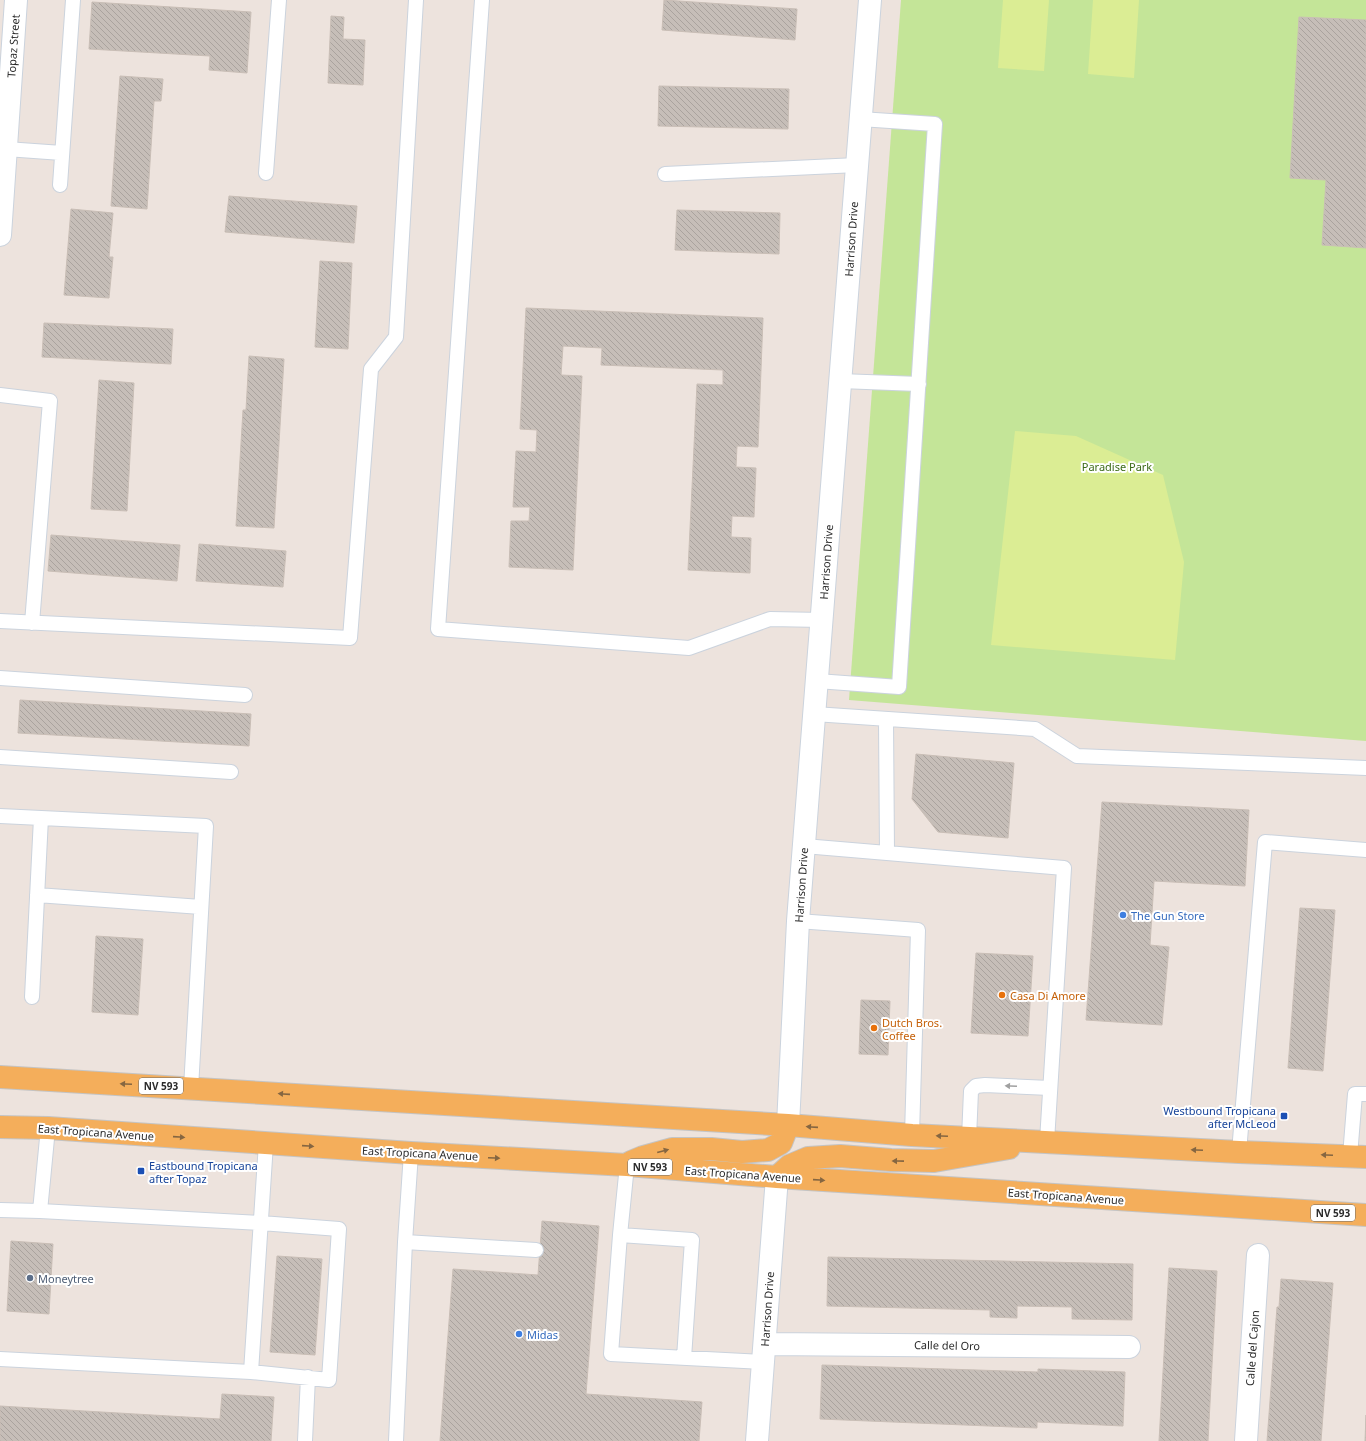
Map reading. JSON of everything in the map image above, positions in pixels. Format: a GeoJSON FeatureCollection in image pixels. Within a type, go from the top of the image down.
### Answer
{"type":"FeatureCollection","features":[{"type":"Feature","properties":{"kind":"main road","name":"NV 593"},"geometry":{"type":"LineString","coordinates":[[0,1077],[788,1125],[912,1135],[1358,1157]]}},
{"type":"Feature","properties":{"kind":"main road"},"geometry":{"type":"LineString","coordinates":[[627,1165],[643,1157],[672,1149],[711,1149],[742,1152],[768,1150],[781,1143],[788,1125]]}},
{"type":"Feature","properties":{"kind":"main road","name":"East Tropicana Avenue"},"geometry":{"type":"LineString","coordinates":[[0,1127],[48,1128],[411,1153],[627,1165],[777,1177],[1366,1215]]}},
{"type":"Feature","properties":{"kind":"main road"},"geometry":{"type":"LineString","coordinates":[[777,1177],[789,1166],[808,1158],[840,1156],[891,1160],[934,1161],[1047,1141]]}},
{"type":"Feature","properties":{"kind":"street","name":"Topaz Street"},"geometry":{"type":"LineString","coordinates":[[0,235],[6,149],[4,102],[16,0]]}},
{"type":"Feature","properties":{"kind":"street","name":"Harrison Drive"},"geometry":{"type":"LineString","coordinates":[[788,1125],[798,921],[870,0]]}},
{"type":"Feature","properties":{"kind":"street","name":"Harrison Drive"},"geometry":{"type":"LineString","coordinates":[[757,1441],[777,1177]]}},
{"type":"Feature","properties":{"kind":"street","name":"Calle del Cajon"},"geometry":{"type":"LineString","coordinates":[[1246,1441],[1258,1255]]}},
{"type":"Feature","properties":{"kind":"street","name":"Calle del Oro"},"geometry":{"type":"LineString","coordinates":[[764,1353],[1129,1347]]}},
{"type":"Feature","properties":{"kind":"lane"},"geometry":{"type":"LineString","coordinates":[[60,185],[73,0]]}},
{"type":"Feature","properties":{"kind":"lane"},"geometry":{"type":"LineString","coordinates":[[266,173],[280,0]]}},
{"type":"Feature","properties":{"kind":"lane"},"geometry":{"type":"LineString","coordinates":[[0,621],[350,638],[371,369],[396,337],[416,0]]}},
{"type":"Feature","properties":{"kind":"lane"},"geometry":{"type":"LineString","coordinates":[[482,0],[438,629],[689,648],[770,619],[822,620]]}},
{"type":"Feature","properties":{"kind":"lane"},"geometry":{"type":"LineString","coordinates":[[817,681],[899,687],[935,124],[860,119]]}},
{"type":"Feature","properties":{"kind":"lane"},"geometry":{"type":"LineString","coordinates":[[6,149],[62,153]]}},
{"type":"Feature","properties":{"kind":"lane"},"geometry":{"type":"LineString","coordinates":[[665,174],[857,165]]}},
{"type":"Feature","properties":{"kind":"lane"},"geometry":{"type":"LineString","coordinates":[[840,381],[919,384]]}},
{"type":"Feature","properties":{"kind":"lane"},"geometry":{"type":"LineString","coordinates":[[0,395],[50,401],[32,623]]}},
{"type":"Feature","properties":{"kind":"lane"},"geometry":{"type":"LineString","coordinates":[[0,678],[245,695]]}},
{"type":"Feature","properties":{"kind":"lane"},"geometry":{"type":"LineString","coordinates":[[814,714],[1035,729],[1077,756],[1366,768]]}},
{"type":"Feature","properties":{"kind":"lane"},"geometry":{"type":"LineString","coordinates":[[886,719],[887,853]]}},
{"type":"Feature","properties":{"kind":"lane"},"geometry":{"type":"LineString","coordinates":[[0,757],[231,772]]}},
{"type":"Feature","properties":{"kind":"lane"},"geometry":{"type":"LineString","coordinates":[[0,816],[206,826],[191,1088]]}},
{"type":"Feature","properties":{"kind":"lane"},"geometry":{"type":"LineString","coordinates":[[32,997],[41,818]]}},
{"type":"Feature","properties":{"kind":"lane"},"geometry":{"type":"LineString","coordinates":[[1239,1152],[1265,842],[1366,850]]}},
{"type":"Feature","properties":{"kind":"lane"},"geometry":{"type":"LineString","coordinates":[[804,846],[1064,868],[1047,1141]]}},
{"type":"Feature","properties":{"kind":"lane"},"geometry":{"type":"LineString","coordinates":[[37,895],[201,907]]}},
{"type":"Feature","properties":{"kind":"lane"},"geometry":{"type":"LineString","coordinates":[[798,921],[918,930],[912,1135]]}},
{"type":"Feature","properties":{"kind":"lane"},"geometry":{"type":"LineString","coordinates":[[969,1138],[971,1092],[976,1086],[986,1084],[1050,1088]]}},
{"type":"Feature","properties":{"kind":"lane"},"geometry":{"type":"LineString","coordinates":[[1358,1157],[1355,1094],[1366,1094]]}},
{"type":"Feature","properties":{"kind":"lane"},"geometry":{"type":"LineString","coordinates":[[40,1211],[48,1128]]}},
{"type":"Feature","properties":{"kind":"lane"},"geometry":{"type":"LineString","coordinates":[[251,1372],[266,1143]]}},
{"type":"Feature","properties":{"kind":"lane"},"geometry":{"type":"LineString","coordinates":[[396,1441],[405,1242],[411,1153]]}},
{"type":"Feature","properties":{"kind":"lane"},"geometry":{"type":"LineString","coordinates":[[627,1165],[611,1354],[684,1358],[764,1353]]}},
{"type":"Feature","properties":{"kind":"lane"},"geometry":{"type":"LineString","coordinates":[[0,1210],[339,1228],[329,1380],[251,1372],[0,1359]]}},
{"type":"Feature","properties":{"kind":"lane"},"geometry":{"type":"LineString","coordinates":[[620,1235],[692,1240],[684,1358]]}},
{"type":"Feature","properties":{"kind":"lane"},"geometry":{"type":"LineString","coordinates":[[405,1242],[536,1250]]}},
{"type":"Feature","properties":{"kind":"lane"},"geometry":{"type":"LineString","coordinates":[[305,1441],[308,1377]]}},
{"type":"Feature","properties":{"kind":"green space","name":"Paradise Park"},"geometry":{"type":"Polygon","coordinates":[[[901,0],[1366,0],[1366,741],[849,700],[901,0]]]}},
{"type":"Feature","properties":{"kind":"green space"},"geometry":{"type":"Polygon","coordinates":[[[1003,0],[1049,0],[1044,71],[998,68],[1003,0]]]}},
{"type":"Feature","properties":{"kind":"green space"},"geometry":{"type":"Polygon","coordinates":[[[1093,0],[1139,0],[1134,78],[1088,74],[1093,0]]]}},
{"type":"Feature","properties":{"kind":"green space"},"geometry":{"type":"Polygon","coordinates":[[[1015,431],[1076,436],[1163,475],[1184,562],[1175,660],[991,645],[1015,431]]]}},
{"type":"Feature","properties":{"kind":"building"},"geometry":{"type":"Polygon","coordinates":[[[664,0],[797,9],[795,40],[662,30],[664,0]]]}},
{"type":"Feature","properties":{"kind":"building"},"geometry":{"type":"Polygon","coordinates":[[[92,2],[251,12],[247,73],[209,70],[210,56],[89,49],[92,2]]]}},
{"type":"Feature","properties":{"kind":"building"},"geometry":{"type":"Polygon","coordinates":[[[331,16],[344,17],[343,39],[365,40],[363,85],[328,83],[331,16]]]}},
{"type":"Feature","properties":{"kind":"building"},"geometry":{"type":"Polygon","coordinates":[[[1299,17],[1366,20],[1366,248],[1322,245],[1326,180],[1290,178],[1299,17]]]}},
{"type":"Feature","properties":{"kind":"building"},"geometry":{"type":"Polygon","coordinates":[[[120,76],[163,79],[161,101],[154,101],[147,209],[111,206],[120,76]]]}},
{"type":"Feature","properties":{"kind":"building"},"geometry":{"type":"Polygon","coordinates":[[[659,86],[789,89],[788,129],[658,126],[659,86]]]}},
{"type":"Feature","properties":{"kind":"building"},"geometry":{"type":"Polygon","coordinates":[[[229,196],[357,206],[354,243],[225,232],[229,196]]]}},
{"type":"Feature","properties":{"kind":"building"},"geometry":{"type":"Polygon","coordinates":[[[71,209],[113,213],[109,257],[113,257],[109,298],[64,295],[71,209]]]}},
{"type":"Feature","properties":{"kind":"building"},"geometry":{"type":"Polygon","coordinates":[[[677,210],[780,213],[779,254],[675,250],[677,210]]]}},
{"type":"Feature","properties":{"kind":"building"},"geometry":{"type":"Polygon","coordinates":[[[320,261],[352,263],[348,349],[315,347],[320,261]]]}},
{"type":"Feature","properties":{"kind":"building"},"geometry":{"type":"Polygon","coordinates":[[[526,308],[763,318],[758,447],[737,446],[736,467],[756,468],[754,517],[732,516],[731,537],[751,538],[750,573],[688,570],[697,384],[723,385],[723,370],[601,365],[602,348],[563,346],[561,375],[582,376],[573,570],[509,567],[511,521],[529,521],[530,507],[513,507],[516,451],[536,452],[537,430],[520,429],[526,308]]]}},
{"type":"Feature","properties":{"kind":"building"},"geometry":{"type":"Polygon","coordinates":[[[44,323],[173,329],[171,364],[42,357],[44,323]]]}},
{"type":"Feature","properties":{"kind":"building"},"geometry":{"type":"Polygon","coordinates":[[[249,356],[284,359],[274,528],[236,526],[243,410],[246,410],[249,356]]]}},
{"type":"Feature","properties":{"kind":"building"},"geometry":{"type":"Polygon","coordinates":[[[99,380],[134,383],[127,511],[91,509],[99,380]]]}},
{"type":"Feature","properties":{"kind":"building"},"geometry":{"type":"Polygon","coordinates":[[[51,535],[180,545],[177,581],[48,571],[51,535]]]}},
{"type":"Feature","properties":{"kind":"building"},"geometry":{"type":"Polygon","coordinates":[[[199,544],[286,551],[283,587],[196,581],[199,544]]]}},
{"type":"Feature","properties":{"kind":"building"},"geometry":{"type":"Polygon","coordinates":[[[20,700],[251,714],[249,746],[18,733],[20,700]]]}},
{"type":"Feature","properties":{"kind":"building"},"geometry":{"type":"Polygon","coordinates":[[[916,754],[1014,763],[1008,838],[938,832],[912,799],[916,754]]]}},
{"type":"Feature","properties":{"kind":"building","name":"The Gun Store"},"geometry":{"type":"Polygon","coordinates":[[[1102,802],[1249,810],[1245,886],[1154,881],[1150,945],[1169,947],[1162,1025],[1086,1020],[1102,802]]]}},
{"type":"Feature","properties":{"kind":"building"},"geometry":{"type":"Polygon","coordinates":[[[1300,908],[1335,910],[1323,1071],[1288,1068],[1300,908]]]}},
{"type":"Feature","properties":{"kind":"building"},"geometry":{"type":"Polygon","coordinates":[[[96,936],[143,939],[138,1015],[92,1012],[96,936]]]}},
{"type":"Feature","properties":{"kind":"building","name":"Casa Di Amore"},"geometry":{"type":"Polygon","coordinates":[[[976,953],[1033,956],[1028,1036],[971,1033],[976,953]]]}},
{"type":"Feature","properties":{"kind":"building","name":"Dutch Bros. Coffee"},"geometry":{"type":"Polygon","coordinates":[[[861,1000],[890,1001],[888,1055],[859,1054],[861,1000]]]}},
{"type":"Feature","properties":{"kind":"building","name":"Midas"},"geometry":{"type":"Polygon","coordinates":[[[542,1221],[599,1226],[586,1394],[702,1402],[699,1441],[440,1441],[453,1269],[538,1275],[542,1221]]]}},
{"type":"Feature","properties":{"kind":"building","name":"Moneytree"},"geometry":{"type":"Polygon","coordinates":[[[11,1241],[53,1244],[49,1314],[7,1311],[11,1241]]]}},
{"type":"Feature","properties":{"kind":"building"},"geometry":{"type":"Polygon","coordinates":[[[277,1256],[322,1259],[315,1355],[270,1352],[277,1256]]]}},
{"type":"Feature","properties":{"kind":"building"},"geometry":{"type":"Polygon","coordinates":[[[828,1257],[1133,1264],[1132,1320],[1072,1319],[1072,1307],[1017,1306],[1017,1318],[990,1317],[990,1310],[827,1306],[828,1257]]]}},
{"type":"Feature","properties":{"kind":"building"},"geometry":{"type":"Polygon","coordinates":[[[1169,1268],[1217,1271],[1208,1441],[1159,1441],[1169,1268]]]}},
{"type":"Feature","properties":{"kind":"building"},"geometry":{"type":"Polygon","coordinates":[[[1281,1279],[1333,1283],[1321,1441],[1267,1441],[1277,1307],[1279,1307],[1281,1279]]]}},
{"type":"Feature","properties":{"kind":"building"},"geometry":{"type":"Polygon","coordinates":[[[822,1365],[1038,1372],[1038,1369],[1125,1372],[1123,1426],[1037,1422],[1037,1428],[820,1419],[822,1365]]]}},
{"type":"Feature","properties":{"kind":"building"},"geometry":{"type":"Polygon","coordinates":[[[222,1394],[274,1397],[271,1441],[0,1441],[0,1406],[220,1419],[222,1394]]]}},
{"type":"Feature","properties":{"kind":"building"},"geometry":{"type":"Polygon","coordinates":[[[1366,1415],[1366,1441],[1365,1441],[1366,1415]]]}},
{"type":"Feature","properties":{"kind":"place","name":"The Gun Store"},"geometry":{"type":"Point","coordinates":[1123,915]}},
{"type":"Feature","properties":{"kind":"place","name":"Casa Di Amore"},"geometry":{"type":"Point","coordinates":[1002,995]}},
{"type":"Feature","properties":{"kind":"place","name":"Dutch Bros. Coffee"},"geometry":{"type":"Point","coordinates":[874,1028]}},
{"type":"Feature","properties":{"kind":"place","name":"Westbound Tropicana after McLeod"},"geometry":{"type":"Point","coordinates":[1284,1116]}},
{"type":"Feature","properties":{"kind":"place","name":"Eastbound Tropicana after Topaz"},"geometry":{"type":"Point","coordinates":[141,1171]}},
{"type":"Feature","properties":{"kind":"place","name":"Moneytree"},"geometry":{"type":"Point","coordinates":[30,1278]}},
{"type":"Feature","properties":{"kind":"place","name":"Midas"},"geometry":{"type":"Point","coordinates":[519,1334]}}]}
